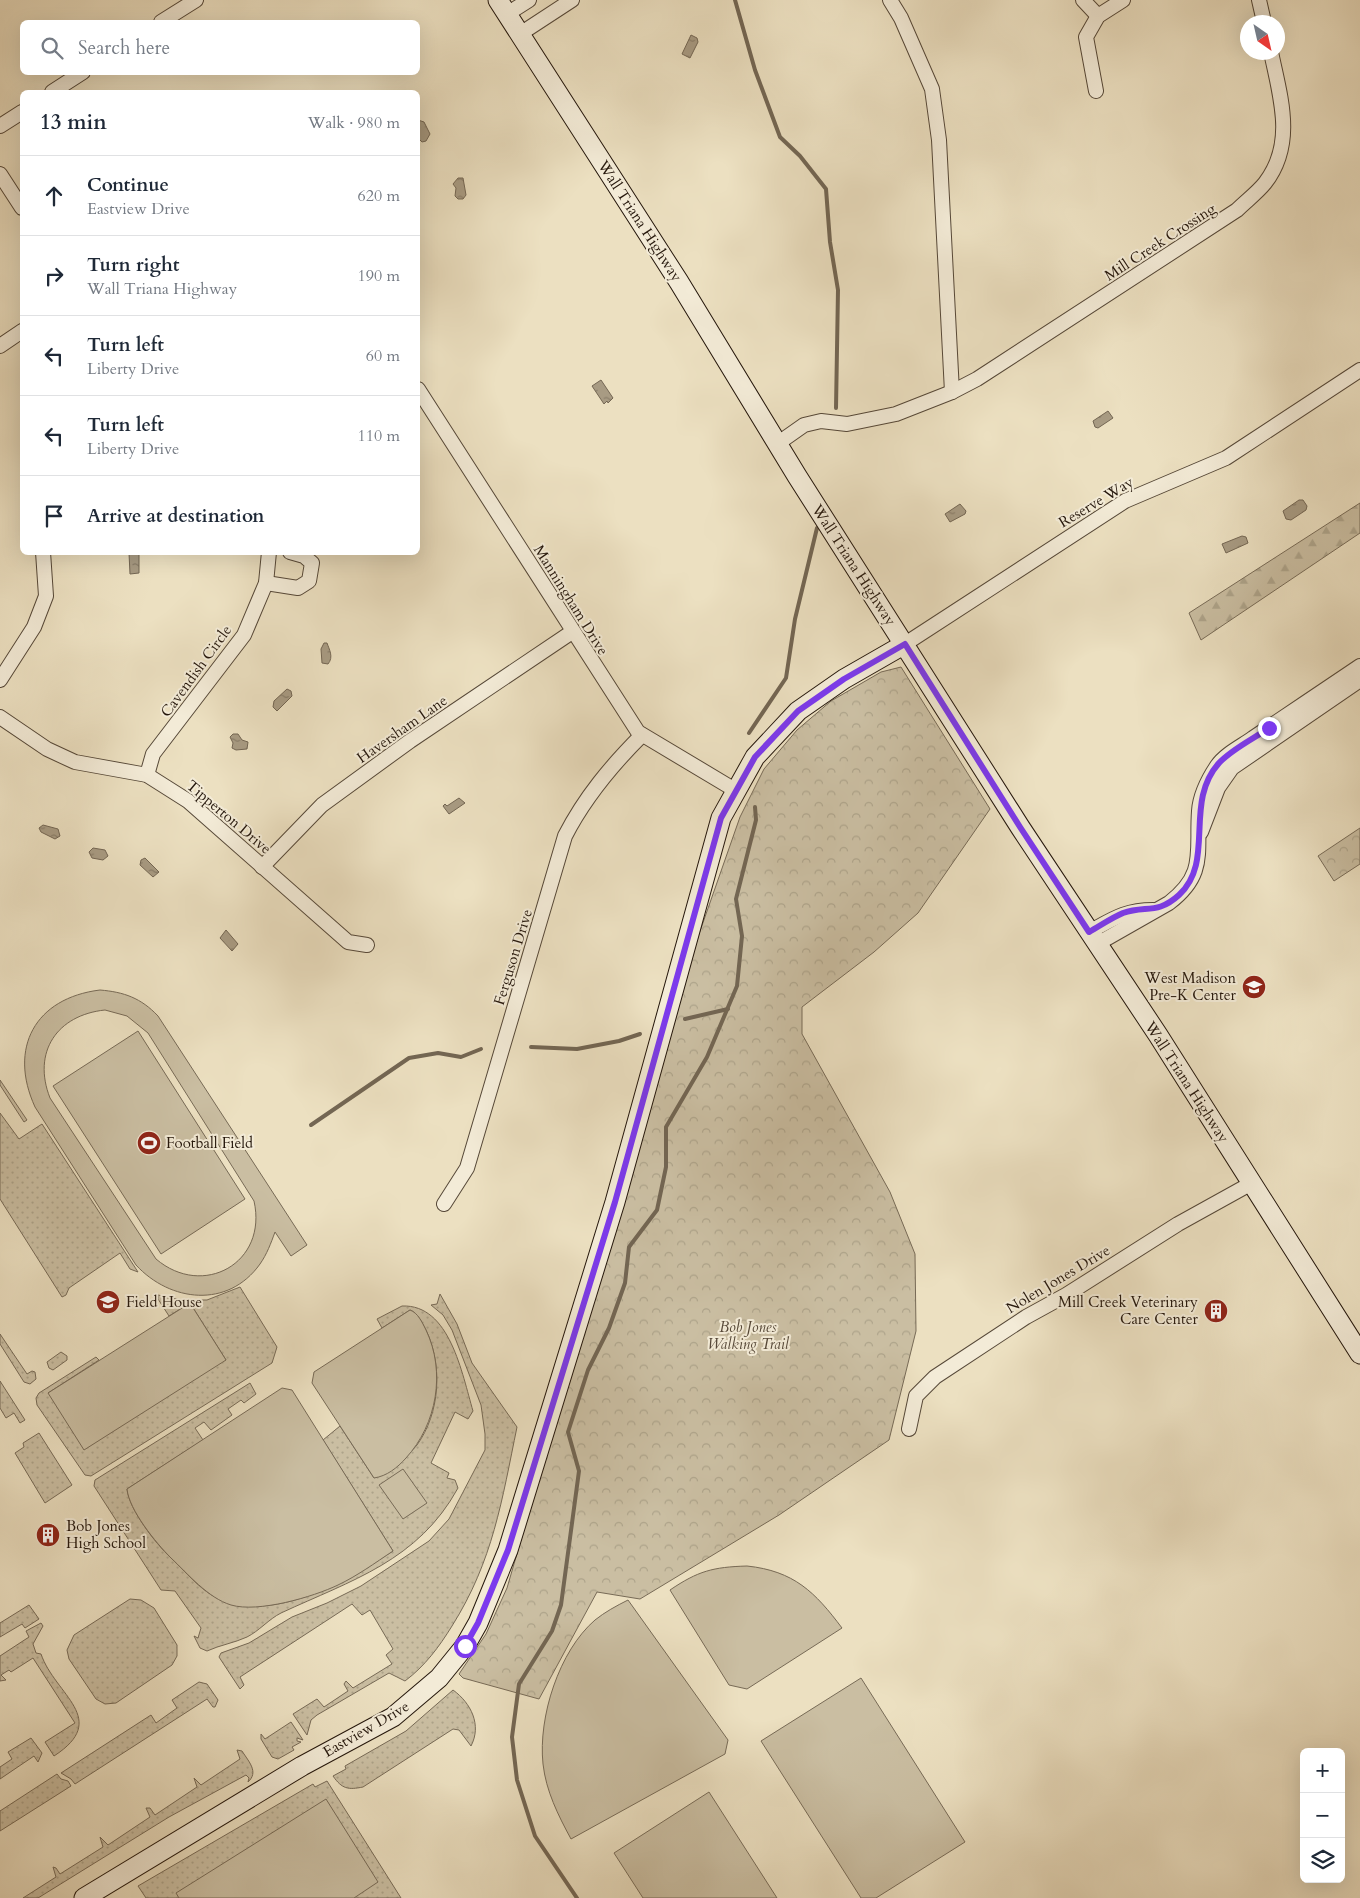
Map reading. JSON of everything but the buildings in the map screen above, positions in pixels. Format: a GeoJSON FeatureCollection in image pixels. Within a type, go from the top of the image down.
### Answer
{"type":"FeatureCollection","features":[{"type":"Feature","properties":{"kind":"street"},"geometry":{"type":"LineString","coordinates":[[164,20],[196,0]]}},
{"type":"Feature","properties":{"kind":"street"},"geometry":{"type":"LineString","coordinates":[[503,7],[529,0]]}},
{"type":"Feature","properties":{"kind":"street"},"geometry":{"type":"LineString","coordinates":[[520,34],[572,0]]}},
{"type":"Feature","properties":{"kind":"street"},"geometry":{"type":"LineString","coordinates":[[890,0],[901,18],[932,89],[939,140],[952,392]]}},
{"type":"Feature","properties":{"kind":"street"},"geometry":{"type":"LineString","coordinates":[[1083,0],[1098,16]]}},
{"type":"Feature","properties":{"kind":"street"},"geometry":{"type":"LineString","coordinates":[[1096,91],[1086,37],[1098,16],[1123,0]]}},
{"type":"Feature","properties":{"kind":"street"},"geometry":{"type":"LineString","coordinates":[[1259,0],[1262,15]]}},
{"type":"Feature","properties":{"kind":"street","name":"Wall Triana Highway"},"geometry":{"type":"LineString","coordinates":[[503,7],[679,282],[777,444],[1020,827],[1252,1183],[1360,1354]]}},
{"type":"Feature","properties":{"kind":"street","name":"Mill Creek Crossing"},"geometry":{"type":"LineString","coordinates":[[777,444],[804,425],[821,421],[847,424],[896,414],[952,392],[977,379],[1237,210],[1266,182],[1279,154],[1285,126],[1273,60]]}},
{"type":"Feature","properties":{"kind":"street"},"geometry":{"type":"LineString","coordinates":[[55,90],[78,75]]}},
{"type":"Feature","properties":{"kind":"street"},"geometry":{"type":"LineString","coordinates":[[0,126],[20,113]]}},
{"type":"Feature","properties":{"kind":"street"},"geometry":{"type":"LineString","coordinates":[[0,174],[20,205]]}},
{"type":"Feature","properties":{"kind":"street"},"geometry":{"type":"LineString","coordinates":[[0,346],[20,332]]}},
{"type":"Feature","properties":{"kind":"street","name":"Reserve Way"},"geometry":{"type":"LineString","coordinates":[[905,644],[1125,500],[1226,458],[1360,370]]}},
{"type":"Feature","properties":{"kind":"street","name":"Manningham Drive"},"geometry":{"type":"LineString","coordinates":[[420,392],[619,706],[642,735],[736,790]]}},
{"type":"Feature","properties":{"kind":"street"},"geometry":{"type":"LineString","coordinates":[[0,680],[34,627],[46,596],[43,555]]}},
{"type":"Feature","properties":{"kind":"street","name":"Cavendish Circle"},"geometry":{"type":"LineString","coordinates":[[147,775],[154,754],[244,635],[266,583],[269,555]]}},
{"type":"Feature","properties":{"kind":"street"},"geometry":{"type":"LineString","coordinates":[[266,583],[298,588],[309,581],[312,563],[300,555]]}},
{"type":"Feature","properties":{"kind":"street","name":"Haversham Lane"},"geometry":{"type":"LineString","coordinates":[[262,867],[322,805],[410,741],[572,632]]}},
{"type":"Feature","properties":{"kind":"street","name":"Eastview Drive"},"geometry":{"type":"LineString","coordinates":[[84,1898],[302,1766],[393,1717],[417,1699],[439,1678],[465,1646],[478,1623],[508,1550],[612,1211],[721,818],[755,757],[798,711],[844,679],[905,644]]}},
{"type":"Feature","properties":{"kind":"street"},"geometry":{"type":"LineString","coordinates":[[1093,938],[1121,914],[1134,910],[1154,910],[1179,895],[1192,880],[1200,835],[1199,810],[1203,795],[1218,764],[1360,666]]}},
{"type":"Feature","properties":{"kind":"street"},"geometry":{"type":"LineString","coordinates":[[1200,835],[1207,821],[1218,788],[1232,768],[1360,680]]}},
{"type":"Feature","properties":{"kind":"street","name":"Tipperton Drive"},"geometry":{"type":"LineString","coordinates":[[0,717],[47,749],[75,762],[147,775],[188,801],[348,942],[367,945]]}},
{"type":"Feature","properties":{"kind":"street","name":"Ferguson Drive"},"geometry":{"type":"LineString","coordinates":[[444,1204],[467,1168],[566,836],[581,806],[608,769],[642,735]]}},
{"type":"Feature","properties":{"kind":"street","name":"Nolen Jones Drive"},"geometry":{"type":"LineString","coordinates":[[909,1429],[916,1396],[935,1377],[1026,1316],[1066,1295],[1178,1224],[1252,1183]]}},
{"type":"Feature","properties":{"kind":"green space"},"geometry":{"type":"Polygon","coordinates":[[[1360,503],[1360,533],[1201,640],[1189,613],[1360,503]]]}},
{"type":"Feature","properties":{"kind":"green space","name":"Bob Jones Walking Trail"},"geometry":{"type":"Polygon","coordinates":[[[901,667],[990,809],[918,913],[874,952],[802,1007],[802,1034],[890,1192],[915,1254],[916,1331],[889,1440],[779,1515],[640,1599],[597,1592],[539,1699],[463,1678],[459,1674],[486,1634],[507,1588],[661,1059],[699,934],[740,817],[764,769],[797,730],[831,701],[881,672],[901,667]]]}},
{"type":"Feature","properties":{"kind":"green space"},"geometry":{"type":"Polygon","coordinates":[[[1360,828],[1360,864],[1334,881],[1318,856],[1360,828]]]}},
{"type":"Feature","properties":{"kind":"green space"},"geometry":{"type":"Polygon","coordinates":[[[100,990],[117,992],[139,1000],[158,1016],[307,1245],[291,1256],[275,1232],[260,1264],[247,1278],[232,1288],[216,1294],[182,1293],[165,1287],[136,1265],[35,1107],[27,1085],[25,1065],[27,1046],[33,1029],[44,1015],[59,1003],[77,995],[100,990]],[[105,1010],[88,1013],[74,1019],[62,1028],[53,1039],[47,1051],[44,1066],[45,1081],[50,1098],[156,1259],[174,1271],[193,1276],[211,1275],[228,1268],[242,1257],[251,1242],[256,1223],[254,1201],[148,1033],[127,1016],[105,1010]]]}},
{"type":"Feature","properties":{"kind":"green space","name":"Football Field"},"geometry":{"type":"Polygon","coordinates":[[[138,1031],[245,1199],[161,1254],[53,1086],[138,1031]]]}},
{"type":"Feature","properties":{"kind":"green space"},"geometry":{"type":"Polygon","coordinates":[[[0,1080],[27,1120],[24,1122],[0,1085],[0,1080]]]}},
{"type":"Feature","properties":{"kind":"green space"},"geometry":{"type":"Polygon","coordinates":[[[0,1113],[19,1139],[42,1124],[138,1272],[130,1269],[120,1253],[69,1288],[66,1295],[62,1297],[0,1199],[0,1113]]]}},
{"type":"Feature","properties":{"kind":"green space"},"geometry":{"type":"Polygon","coordinates":[[[240,1287],[277,1347],[272,1363],[91,1476],[85,1475],[37,1405],[36,1398],[39,1393],[96,1357],[99,1360],[48,1393],[226,1360],[190,1303],[169,1316],[158,1299],[158,1295],[182,1300],[207,1300],[240,1287]]]}},
{"type":"Feature","properties":{"kind":"green space"},"geometry":{"type":"Polygon","coordinates":[[[440,1294],[457,1324],[472,1363],[517,1427],[501,1505],[487,1554],[466,1602],[437,1649],[425,1663],[405,1681],[389,1673],[317,1715],[311,1720],[307,1735],[293,1714],[317,1699],[324,1707],[348,1691],[344,1684],[346,1681],[353,1688],[392,1664],[386,1655],[393,1649],[370,1610],[362,1615],[352,1604],[240,1677],[244,1685],[240,1689],[219,1657],[221,1653],[249,1643],[292,1617],[327,1603],[361,1586],[429,1541],[449,1519],[485,1450],[485,1434],[481,1405],[452,1330],[443,1315],[431,1305],[437,1304],[440,1294]]]}},
{"type":"Feature","properties":{"kind":"green space"},"geometry":{"type":"Polygon","coordinates":[[[190,1303],[226,1360],[84,1450],[48,1393],[190,1303]]]}},
{"type":"Feature","properties":{"kind":"green space"},"geometry":{"type":"Polygon","coordinates":[[[402,1306],[418,1308],[432,1316],[443,1329],[451,1344],[464,1379],[473,1411],[468,1419],[455,1412],[431,1463],[449,1473],[447,1478],[455,1480],[458,1488],[442,1513],[423,1534],[403,1551],[381,1565],[333,1590],[281,1613],[247,1637],[207,1651],[200,1648],[194,1636],[198,1638],[201,1628],[175,1591],[161,1590],[94,1486],[95,1480],[250,1383],[256,1394],[244,1403],[241,1400],[228,1409],[232,1415],[211,1430],[204,1422],[195,1428],[203,1440],[127,1489],[132,1506],[158,1544],[199,1585],[217,1598],[239,1605],[262,1606],[285,1602],[332,1586],[354,1575],[393,1551],[323,1440],[340,1426],[374,1478],[408,1454],[417,1445],[425,1432],[434,1404],[437,1374],[435,1359],[426,1330],[418,1316],[410,1310],[382,1328],[377,1319],[402,1306]]]}},
{"type":"Feature","properties":{"kind":"green space"},"geometry":{"type":"Polygon","coordinates":[[[410,1310],[421,1321],[432,1346],[437,1380],[435,1397],[425,1430],[417,1444],[395,1468],[374,1478],[312,1383],[314,1372],[410,1310]]]}},
{"type":"Feature","properties":{"kind":"green space"},"geometry":{"type":"Polygon","coordinates":[[[0,1334],[27,1374],[32,1371],[35,1372],[36,1379],[30,1384],[24,1382],[0,1344],[0,1334]]]}},
{"type":"Feature","properties":{"kind":"green space"},"geometry":{"type":"Polygon","coordinates":[[[61,1352],[67,1356],[67,1360],[53,1370],[49,1368],[47,1362],[61,1352]]]}},
{"type":"Feature","properties":{"kind":"green space"},"geometry":{"type":"Polygon","coordinates":[[[0,1381],[25,1420],[20,1423],[14,1413],[6,1418],[0,1408],[0,1381]]]}},
{"type":"Feature","properties":{"kind":"green space"},"geometry":{"type":"Polygon","coordinates":[[[282,1388],[292,1390],[393,1551],[345,1581],[327,1590],[300,1599],[256,1607],[231,1605],[206,1591],[165,1552],[138,1516],[127,1489],[282,1388]]]}},
{"type":"Feature","properties":{"kind":"green space"},"geometry":{"type":"Polygon","coordinates":[[[39,1433],[72,1485],[45,1503],[15,1453],[24,1447],[23,1443],[39,1433]]]}},
{"type":"Feature","properties":{"kind":"green space"},"geometry":{"type":"Polygon","coordinates":[[[403,1469],[427,1503],[403,1519],[379,1485],[403,1469]]]}},
{"type":"Feature","properties":{"kind":"green space"},"geometry":{"type":"Polygon","coordinates":[[[747,1566],[778,1573],[802,1585],[822,1604],[842,1628],[747,1689],[729,1685],[670,1590],[689,1578],[706,1571],[747,1566]]]}},
{"type":"Feature","properties":{"kind":"green space"},"geometry":{"type":"Polygon","coordinates":[[[130,1599],[141,1600],[154,1608],[177,1645],[177,1656],[172,1665],[116,1703],[105,1704],[96,1699],[69,1659],[67,1650],[74,1635],[130,1599]]]}},
{"type":"Feature","properties":{"kind":"green space"},"geometry":{"type":"Polygon","coordinates":[[[628,1600],[728,1740],[725,1754],[571,1839],[553,1803],[543,1764],[542,1746],[548,1706],[561,1667],[582,1633],[599,1617],[628,1600]]]}},
{"type":"Feature","properties":{"kind":"green space"},"geometry":{"type":"Polygon","coordinates":[[[29,1605],[39,1619],[25,1628],[22,1624],[0,1637],[0,1623],[29,1605]]]}},
{"type":"Feature","properties":{"kind":"green space"},"geometry":{"type":"Polygon","coordinates":[[[41,1623],[43,1626],[33,1644],[36,1653],[41,1654],[48,1669],[74,1706],[79,1718],[78,1730],[70,1743],[54,1756],[45,1742],[75,1723],[33,1658],[11,1672],[9,1670],[1,1675],[6,1680],[0,1681],[0,1656],[29,1637],[26,1631],[41,1623]]]}},
{"type":"Feature","properties":{"kind":"green space"},"geometry":{"type":"Polygon","coordinates":[[[861,1678],[965,1842],[876,1898],[861,1898],[761,1741],[861,1678]]]}},
{"type":"Feature","properties":{"kind":"green space"},"geometry":{"type":"Polygon","coordinates":[[[199,1682],[207,1684],[218,1700],[215,1707],[207,1699],[75,1784],[61,1773],[151,1715],[156,1723],[177,1708],[172,1700],[199,1682]]]}},
{"type":"Feature","properties":{"kind":"green space"},"geometry":{"type":"Polygon","coordinates":[[[453,1690],[465,1701],[473,1715],[475,1730],[471,1746],[459,1730],[453,1729],[363,1787],[346,1788],[339,1784],[333,1776],[346,1769],[345,1766],[406,1731],[453,1690]]]}},
{"type":"Feature","properties":{"kind":"green space"},"geometry":{"type":"Polygon","coordinates":[[[291,1722],[303,1740],[297,1738],[297,1741],[301,1742],[292,1747],[294,1750],[278,1759],[272,1757],[261,1739],[261,1734],[265,1739],[291,1722]]]}},
{"type":"Feature","properties":{"kind":"green space"},"geometry":{"type":"Polygon","coordinates":[[[31,1738],[42,1753],[38,1762],[34,1756],[0,1779],[0,1767],[12,1759],[8,1752],[31,1738]]]}},
{"type":"Feature","properties":{"kind":"green space"},"geometry":{"type":"Polygon","coordinates":[[[237,1750],[242,1751],[252,1767],[253,1774],[248,1782],[249,1778],[246,1775],[169,1817],[38,1898],[23,1898],[56,1877],[53,1867],[60,1874],[103,1847],[100,1837],[108,1845],[150,1817],[146,1808],[150,1808],[155,1815],[197,1787],[194,1778],[201,1785],[240,1759],[237,1750]]]}},
{"type":"Feature","properties":{"kind":"green space"},"geometry":{"type":"Polygon","coordinates":[[[57,1774],[61,1779],[68,1781],[71,1786],[0,1831],[0,1811],[57,1774]]]}},
{"type":"Feature","properties":{"kind":"green space"},"geometry":{"type":"Polygon","coordinates":[[[327,1781],[401,1898],[146,1898],[138,1886],[313,1784],[315,1787],[327,1781]]]}},
{"type":"Feature","properties":{"kind":"green space"},"geometry":{"type":"Polygon","coordinates":[[[709,1792],[777,1898],[643,1898],[614,1853],[709,1792]]]}},
{"type":"Feature","properties":{"kind":"green space"},"geometry":{"type":"Polygon","coordinates":[[[326,1799],[378,1882],[354,1898],[179,1898],[176,1893],[326,1799]]]}},
{"type":"Feature","properties":{"kind":"water"},"geometry":{"type":"Polygon","coordinates":[[[691,35],[697,38],[698,42],[690,58],[682,54],[691,35]]]}},
{"type":"Feature","properties":{"kind":"water"},"geometry":{"type":"Polygon","coordinates":[[[420,121],[424,122],[430,134],[426,141],[422,142],[420,140],[420,121]]]}},
{"type":"Feature","properties":{"kind":"water"},"geometry":{"type":"Polygon","coordinates":[[[458,178],[463,178],[466,195],[463,199],[458,199],[455,196],[456,188],[453,184],[458,178]]]}},
{"type":"Feature","properties":{"kind":"water"},"geometry":{"type":"Polygon","coordinates":[[[601,380],[613,398],[604,404],[592,386],[601,380]]]}},
{"type":"Feature","properties":{"kind":"water"},"geometry":{"type":"Polygon","coordinates":[[[1108,411],[1113,418],[1098,428],[1095,427],[1093,421],[1108,411]]]}},
{"type":"Feature","properties":{"kind":"water"},"geometry":{"type":"Polygon","coordinates":[[[1299,500],[1303,500],[1307,506],[1306,510],[1291,520],[1286,519],[1283,511],[1299,500]]]}},
{"type":"Feature","properties":{"kind":"water"},"geometry":{"type":"Polygon","coordinates":[[[960,504],[966,511],[965,514],[950,522],[945,514],[960,504]]]}},
{"type":"Feature","properties":{"kind":"water"},"geometry":{"type":"Polygon","coordinates":[[[1242,536],[1246,537],[1248,543],[1226,553],[1222,544],[1242,536]]]}},
{"type":"Feature","properties":{"kind":"water"},"geometry":{"type":"Polygon","coordinates":[[[129,555],[139,555],[139,573],[130,574],[129,555]]]}},
{"type":"Feature","properties":{"kind":"water"},"geometry":{"type":"Polygon","coordinates":[[[324,643],[327,643],[330,653],[331,659],[328,664],[322,663],[321,649],[324,643]]]}},
{"type":"Feature","properties":{"kind":"water"},"geometry":{"type":"Polygon","coordinates":[[[287,689],[291,691],[292,696],[277,711],[273,707],[274,701],[287,689]]]}},
{"type":"Feature","properties":{"kind":"water"},"geometry":{"type":"Polygon","coordinates":[[[233,734],[238,734],[242,740],[248,742],[247,749],[236,750],[232,748],[233,743],[230,737],[233,734]]]}},
{"type":"Feature","properties":{"kind":"water"},"geometry":{"type":"Polygon","coordinates":[[[459,798],[465,803],[449,814],[443,806],[445,804],[447,806],[459,798]]]}},
{"type":"Feature","properties":{"kind":"water"},"geometry":{"type":"Polygon","coordinates":[[[43,825],[58,829],[60,836],[55,839],[41,832],[39,828],[43,825]]]}},
{"type":"Feature","properties":{"kind":"water"},"geometry":{"type":"Polygon","coordinates":[[[93,848],[105,850],[108,856],[103,860],[92,858],[89,852],[93,848]]]}},
{"type":"Feature","properties":{"kind":"water"},"geometry":{"type":"Polygon","coordinates":[[[145,858],[159,872],[153,877],[140,865],[141,860],[145,858]]]}},
{"type":"Feature","properties":{"kind":"water"},"geometry":{"type":"Polygon","coordinates":[[[226,930],[238,944],[232,951],[220,938],[226,930]]]}},
{"type":"Feature","properties":{"kind":"waterway"},"geometry":{"type":"LineString","coordinates":[[735,0],[755,70],[780,137],[800,156],[826,189],[830,242],[838,290],[836,408]]}},
{"type":"Feature","properties":{"kind":"waterway"},"geometry":{"type":"LineString","coordinates":[[749,733],[786,678],[795,619],[817,528]]}},
{"type":"Feature","properties":{"kind":"waterway"},"geometry":{"type":"LineString","coordinates":[[577,1898],[535,1836],[517,1780],[512,1737],[519,1684],[552,1631],[561,1605],[579,1471],[568,1432],[588,1370],[609,1328],[625,1283],[629,1247],[657,1210],[666,1167],[666,1127],[707,1057],[737,986],[742,936],[736,899],[756,820],[755,807]]}},
{"type":"Feature","properties":{"kind":"waterway"},"geometry":{"type":"LineString","coordinates":[[685,1019],[728,1009]]}},
{"type":"Feature","properties":{"kind":"waterway"},"geometry":{"type":"LineString","coordinates":[[531,1047],[577,1049],[619,1041],[640,1034]]}},
{"type":"Feature","properties":{"kind":"waterway"},"geometry":{"type":"LineString","coordinates":[[311,1125],[409,1058],[438,1053],[461,1057],[481,1049]]}},
{"type":"Feature","properties":{"kind":"place","name":"West Madison Pre-K Center"},"geometry":{"type":"Point","coordinates":[1254,987]}},
{"type":"Feature","properties":{"kind":"place","name":"Football Field"},"geometry":{"type":"Point","coordinates":[149,1143]}},
{"type":"Feature","properties":{"kind":"place","name":"Field House"},"geometry":{"type":"Point","coordinates":[108,1302]}},
{"type":"Feature","properties":{"kind":"place","name":"Mill Creek Veterinary Care Center"},"geometry":{"type":"Point","coordinates":[1216,1311]}},
{"type":"Feature","properties":{"kind":"place","name":"Bob Jones High School"},"geometry":{"type":"Point","coordinates":[48,1535]}},
{"type":"Feature","properties":{"kind":"route"},"geometry":{"type":"LineString","coordinates":[[465,1646],[478,1623],[508,1550],[615,1202],[721,818],[738,784],[755,757],[798,711],[844,679],[905,644],[1020,827],[1089,932],[1121,914],[1134,910],[1154,910],[1169,903],[1186,888],[1192,880],[1195,870],[1200,835],[1199,810],[1203,795],[1218,764],[1269,728]]}}]}
